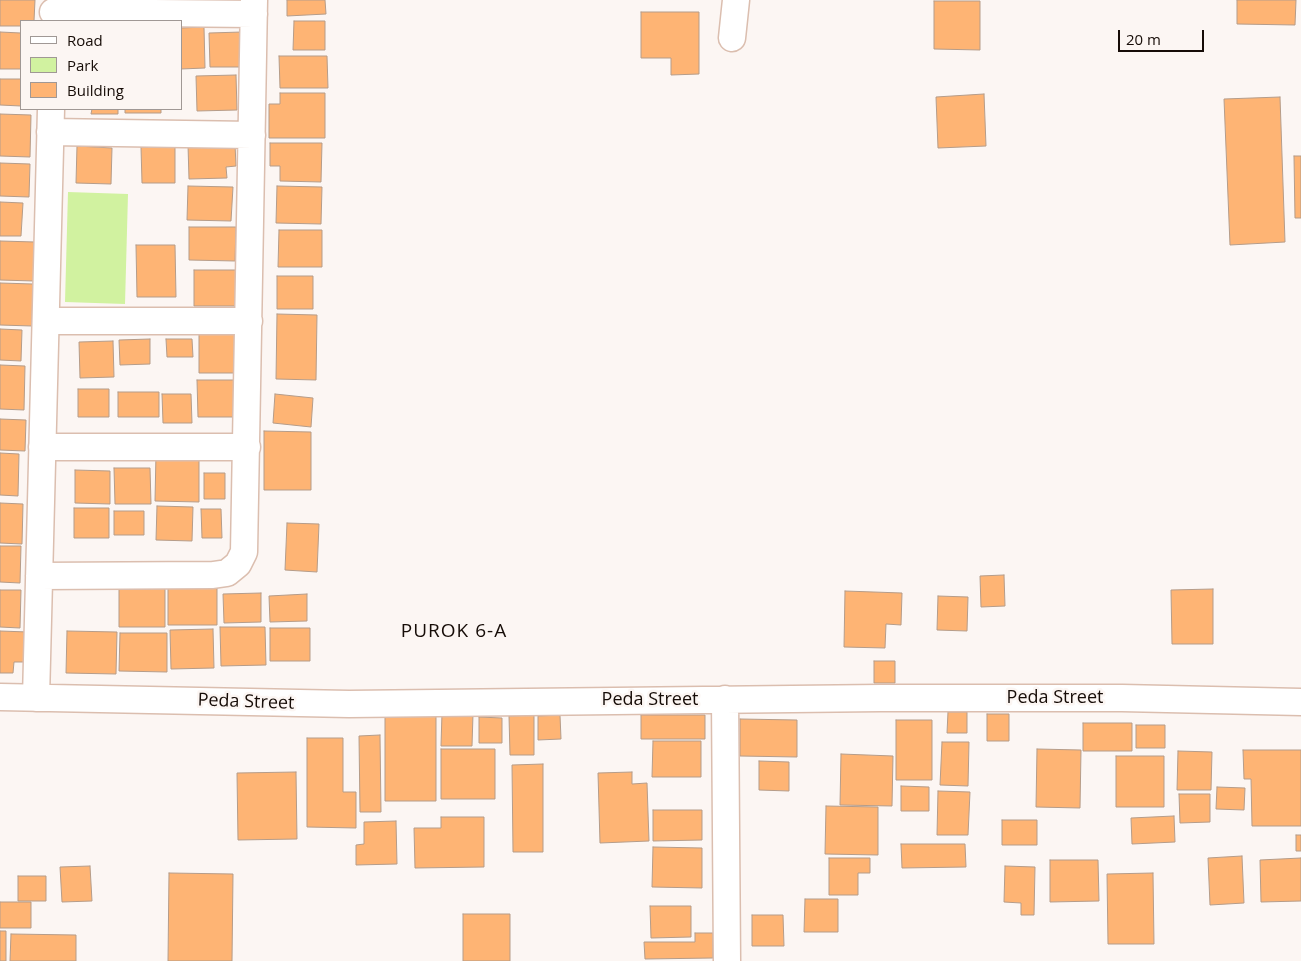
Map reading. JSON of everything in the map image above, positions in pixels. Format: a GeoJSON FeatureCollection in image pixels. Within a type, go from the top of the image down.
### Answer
{"type":"FeatureCollection","features":[{"type":"Feature","properties":{"kind":"street"},"geometry":{"type":"LineString","coordinates":[[732,38],[736,0]]}},
{"type":"Feature","properties":{"kind":"street"},"geometry":{"type":"LineString","coordinates":[[39,576],[213,575],[227,573],[238,564],[244,552],[254,7],[53,11]]}},
{"type":"Feature","properties":{"kind":"street"},"geometry":{"type":"LineString","coordinates":[[36,698],[51,120],[252,135]]}},
{"type":"Feature","properties":{"kind":"street"},"geometry":{"type":"LineString","coordinates":[[46,321],[249,322]]}},
{"type":"Feature","properties":{"kind":"street"},"geometry":{"type":"LineString","coordinates":[[42,447],[246,447]]}},
{"type":"Feature","properties":{"kind":"street","name":"Peda Street"},"geometry":{"type":"LineString","coordinates":[[0,697],[349,704],[725,699],[1122,698],[1301,702]]}},
{"type":"Feature","properties":{"kind":"street"},"geometry":{"type":"LineString","coordinates":[[725,699],[727,961]]}},
{"type":"Feature","properties":{"kind":"green space"},"geometry":{"type":"Polygon","coordinates":[[[68,192],[128,194],[125,304],[65,302],[68,192]]]}},
{"type":"Feature","properties":{"kind":"building"},"geometry":{"type":"Polygon","coordinates":[[[0,0],[35,0],[34,20],[20,20],[20,26],[0,26],[0,0]]]}},
{"type":"Feature","properties":{"kind":"building"},"geometry":{"type":"Polygon","coordinates":[[[287,0],[325,0],[326,14],[287,16],[287,0]]]}},
{"type":"Feature","properties":{"kind":"building"},"geometry":{"type":"Polygon","coordinates":[[[1237,0],[1296,0],[1295,25],[1237,24],[1237,0]]]}},
{"type":"Feature","properties":{"kind":"building"},"geometry":{"type":"Polygon","coordinates":[[[934,1],[980,1],[980,50],[934,49],[934,1]]]}},
{"type":"Feature","properties":{"kind":"building"},"geometry":{"type":"Polygon","coordinates":[[[641,12],[699,12],[699,74],[671,75],[671,58],[641,58],[641,12]]]}},
{"type":"Feature","properties":{"kind":"building"},"geometry":{"type":"Polygon","coordinates":[[[294,21],[325,21],[325,50],[293,50],[294,21]]]}},
{"type":"Feature","properties":{"kind":"building"},"geometry":{"type":"Polygon","coordinates":[[[204,27],[205,68],[182,69],[182,28],[204,27]]]}},
{"type":"Feature","properties":{"kind":"building"},"geometry":{"type":"Polygon","coordinates":[[[0,32],[20,33],[20,69],[0,69],[0,32]]]}},
{"type":"Feature","properties":{"kind":"building"},"geometry":{"type":"Polygon","coordinates":[[[242,32],[243,67],[210,67],[209,33],[242,32]]]}},
{"type":"Feature","properties":{"kind":"building"},"geometry":{"type":"Polygon","coordinates":[[[279,56],[327,56],[328,88],[280,88],[279,56]]]}},
{"type":"Feature","properties":{"kind":"building"},"geometry":{"type":"Polygon","coordinates":[[[236,75],[237,110],[197,111],[196,76],[236,75]]]}},
{"type":"Feature","properties":{"kind":"building"},"geometry":{"type":"Polygon","coordinates":[[[0,79],[20,79],[20,106],[0,105],[0,79]]]}},
{"type":"Feature","properties":{"kind":"building"},"geometry":{"type":"Polygon","coordinates":[[[280,93],[325,93],[325,138],[269,138],[269,104],[280,104],[280,93]]]}},
{"type":"Feature","properties":{"kind":"building"},"geometry":{"type":"Polygon","coordinates":[[[984,94],[986,146],[938,148],[936,97],[984,94]]]}},
{"type":"Feature","properties":{"kind":"building"},"geometry":{"type":"Polygon","coordinates":[[[1280,97],[1285,242],[1230,245],[1224,99],[1280,97]]]}},
{"type":"Feature","properties":{"kind":"building"},"geometry":{"type":"Polygon","coordinates":[[[92,110],[118,110],[118,114],[91,114],[92,110]]]}},
{"type":"Feature","properties":{"kind":"building"},"geometry":{"type":"Polygon","coordinates":[[[125,110],[161,110],[161,113],[125,113],[125,110]]]}},
{"type":"Feature","properties":{"kind":"building"},"geometry":{"type":"Polygon","coordinates":[[[0,114],[31,115],[30,157],[0,156],[0,114]]]}},
{"type":"Feature","properties":{"kind":"building"},"geometry":{"type":"Polygon","coordinates":[[[270,143],[322,143],[321,182],[280,181],[280,166],[270,166],[270,143]]]}},
{"type":"Feature","properties":{"kind":"building"},"geometry":{"type":"Polygon","coordinates":[[[235,144],[236,166],[226,167],[227,178],[189,179],[188,145],[235,144]]]}},
{"type":"Feature","properties":{"kind":"building"},"geometry":{"type":"Polygon","coordinates":[[[77,146],[112,148],[111,184],[76,183],[77,146]]]}},
{"type":"Feature","properties":{"kind":"building"},"geometry":{"type":"Polygon","coordinates":[[[141,147],[175,147],[175,183],[142,183],[141,147]]]}},
{"type":"Feature","properties":{"kind":"building"},"geometry":{"type":"Polygon","coordinates":[[[1294,156],[1301,156],[1301,218],[1295,218],[1294,156]]]}},
{"type":"Feature","properties":{"kind":"building"},"geometry":{"type":"Polygon","coordinates":[[[0,163],[30,164],[29,197],[0,196],[0,163]]]}},
{"type":"Feature","properties":{"kind":"building"},"geometry":{"type":"Polygon","coordinates":[[[188,186],[233,187],[231,221],[187,220],[188,186]]]}},
{"type":"Feature","properties":{"kind":"building"},"geometry":{"type":"Polygon","coordinates":[[[277,186],[322,187],[321,224],[276,223],[277,186]]]}},
{"type":"Feature","properties":{"kind":"building"},"geometry":{"type":"Polygon","coordinates":[[[0,202],[23,203],[21,236],[0,236],[0,202]]]}},
{"type":"Feature","properties":{"kind":"building"},"geometry":{"type":"Polygon","coordinates":[[[189,227],[236,227],[235,261],[189,260],[189,227]]]}},
{"type":"Feature","properties":{"kind":"building"},"geometry":{"type":"Polygon","coordinates":[[[279,230],[322,230],[322,267],[278,267],[279,230]]]}},
{"type":"Feature","properties":{"kind":"building"},"geometry":{"type":"Polygon","coordinates":[[[0,241],[35,242],[34,281],[0,280],[0,241]]]}},
{"type":"Feature","properties":{"kind":"building"},"geometry":{"type":"Polygon","coordinates":[[[136,245],[175,245],[176,297],[137,297],[136,245]]]}},
{"type":"Feature","properties":{"kind":"building"},"geometry":{"type":"Polygon","coordinates":[[[194,270],[238,270],[238,306],[194,306],[194,270]]]}},
{"type":"Feature","properties":{"kind":"building"},"geometry":{"type":"Polygon","coordinates":[[[277,276],[313,276],[313,309],[277,309],[277,276]]]}},
{"type":"Feature","properties":{"kind":"building"},"geometry":{"type":"Polygon","coordinates":[[[0,283],[33,284],[32,326],[0,325],[0,283]]]}},
{"type":"Feature","properties":{"kind":"building"},"geometry":{"type":"Polygon","coordinates":[[[277,314],[317,315],[316,380],[276,379],[277,314]]]}},
{"type":"Feature","properties":{"kind":"building"},"geometry":{"type":"Polygon","coordinates":[[[0,329],[22,330],[21,361],[0,360],[0,329]]]}},
{"type":"Feature","properties":{"kind":"building"},"geometry":{"type":"Polygon","coordinates":[[[199,332],[236,332],[236,373],[199,373],[199,332]]]}},
{"type":"Feature","properties":{"kind":"building"},"geometry":{"type":"Polygon","coordinates":[[[150,339],[150,364],[120,365],[119,340],[150,339]]]}},
{"type":"Feature","properties":{"kind":"building"},"geometry":{"type":"Polygon","coordinates":[[[166,339],[192,339],[193,357],[167,357],[166,339]]]}},
{"type":"Feature","properties":{"kind":"building"},"geometry":{"type":"Polygon","coordinates":[[[113,341],[114,377],[80,378],[79,342],[113,341]]]}},
{"type":"Feature","properties":{"kind":"building"},"geometry":{"type":"Polygon","coordinates":[[[0,365],[25,366],[24,410],[0,409],[0,365]]]}},
{"type":"Feature","properties":{"kind":"building"},"geometry":{"type":"Polygon","coordinates":[[[197,380],[235,380],[235,417],[198,417],[197,380]]]}},
{"type":"Feature","properties":{"kind":"building"},"geometry":{"type":"Polygon","coordinates":[[[78,389],[109,389],[109,417],[78,417],[78,389]]]}},
{"type":"Feature","properties":{"kind":"building"},"geometry":{"type":"Polygon","coordinates":[[[118,392],[159,392],[159,417],[118,417],[118,392]]]}},
{"type":"Feature","properties":{"kind":"building"},"geometry":{"type":"Polygon","coordinates":[[[162,394],[191,394],[192,423],[163,423],[162,394]]]}},
{"type":"Feature","properties":{"kind":"building"},"geometry":{"type":"Polygon","coordinates":[[[275,394],[313,398],[311,427],[273,423],[275,394]]]}},
{"type":"Feature","properties":{"kind":"building"},"geometry":{"type":"Polygon","coordinates":[[[0,419],[26,420],[25,451],[0,450],[0,419]]]}},
{"type":"Feature","properties":{"kind":"building"},"geometry":{"type":"Polygon","coordinates":[[[264,431],[311,432],[311,490],[264,490],[264,431]]]}},
{"type":"Feature","properties":{"kind":"building"},"geometry":{"type":"Polygon","coordinates":[[[0,453],[19,454],[18,496],[0,495],[0,453]]]}},
{"type":"Feature","properties":{"kind":"building"},"geometry":{"type":"Polygon","coordinates":[[[156,454],[199,455],[199,502],[155,501],[156,454]]]}},
{"type":"Feature","properties":{"kind":"building"},"geometry":{"type":"Polygon","coordinates":[[[114,468],[150,468],[151,504],[115,504],[114,468]]]}},
{"type":"Feature","properties":{"kind":"building"},"geometry":{"type":"Polygon","coordinates":[[[75,470],[110,471],[110,504],[75,503],[75,470]]]}},
{"type":"Feature","properties":{"kind":"building"},"geometry":{"type":"Polygon","coordinates":[[[204,473],[225,473],[225,499],[204,499],[204,473]]]}},
{"type":"Feature","properties":{"kind":"building"},"geometry":{"type":"Polygon","coordinates":[[[0,503],[23,504],[22,544],[0,543],[0,503]]]}},
{"type":"Feature","properties":{"kind":"building"},"geometry":{"type":"Polygon","coordinates":[[[157,506],[193,507],[192,541],[156,540],[157,506]]]}},
{"type":"Feature","properties":{"kind":"building"},"geometry":{"type":"Polygon","coordinates":[[[74,508],[109,508],[109,538],[74,538],[74,508]]]}},
{"type":"Feature","properties":{"kind":"building"},"geometry":{"type":"Polygon","coordinates":[[[201,509],[221,509],[222,538],[202,538],[201,509]]]}},
{"type":"Feature","properties":{"kind":"building"},"geometry":{"type":"Polygon","coordinates":[[[114,511],[144,511],[144,535],[114,535],[114,511]]]}},
{"type":"Feature","properties":{"kind":"building"},"geometry":{"type":"Polygon","coordinates":[[[287,523],[319,524],[317,572],[285,570],[287,523]]]}},
{"type":"Feature","properties":{"kind":"building"},"geometry":{"type":"Polygon","coordinates":[[[0,546],[21,546],[20,583],[0,582],[0,546]]]}},
{"type":"Feature","properties":{"kind":"building"},"geometry":{"type":"Polygon","coordinates":[[[1004,575],[1005,606],[981,607],[980,576],[1004,575]]]}},
{"type":"Feature","properties":{"kind":"building"},"geometry":{"type":"Polygon","coordinates":[[[119,586],[165,586],[165,627],[119,627],[119,586]]]}},
{"type":"Feature","properties":{"kind":"building"},"geometry":{"type":"Polygon","coordinates":[[[217,587],[217,625],[168,625],[168,588],[217,587]]]}},
{"type":"Feature","properties":{"kind":"building"},"geometry":{"type":"Polygon","coordinates":[[[1213,589],[1213,644],[1172,644],[1171,590],[1213,589]]]}},
{"type":"Feature","properties":{"kind":"building"},"geometry":{"type":"Polygon","coordinates":[[[0,590],[21,590],[20,628],[0,627],[0,590]]]}},
{"type":"Feature","properties":{"kind":"building"},"geometry":{"type":"Polygon","coordinates":[[[845,591],[902,593],[901,625],[886,624],[885,648],[844,647],[845,591]]]}},
{"type":"Feature","properties":{"kind":"building"},"geometry":{"type":"Polygon","coordinates":[[[261,593],[261,622],[224,623],[223,594],[261,593]]]}},
{"type":"Feature","properties":{"kind":"building"},"geometry":{"type":"Polygon","coordinates":[[[307,594],[307,621],[270,622],[269,596],[307,594]]]}},
{"type":"Feature","properties":{"kind":"building"},"geometry":{"type":"Polygon","coordinates":[[[938,596],[968,597],[967,631],[937,630],[938,596]]]}},
{"type":"Feature","properties":{"kind":"building"},"geometry":{"type":"Polygon","coordinates":[[[220,627],[265,627],[266,665],[221,666],[220,627]]]}},
{"type":"Feature","properties":{"kind":"building"},"geometry":{"type":"Polygon","coordinates":[[[270,628],[310,628],[310,661],[270,661],[270,628]]]}},
{"type":"Feature","properties":{"kind":"building"},"geometry":{"type":"Polygon","coordinates":[[[213,629],[214,668],[171,669],[170,630],[213,629]]]}},
{"type":"Feature","properties":{"kind":"building"},"geometry":{"type":"Polygon","coordinates":[[[0,631],[28,632],[27,662],[14,662],[13,673],[0,673],[0,631]]]}},
{"type":"Feature","properties":{"kind":"building"},"geometry":{"type":"Polygon","coordinates":[[[67,631],[117,632],[116,674],[66,673],[67,631]]]}},
{"type":"Feature","properties":{"kind":"building"},"geometry":{"type":"Polygon","coordinates":[[[120,633],[167,633],[167,672],[119,671],[120,633]]]}},
{"type":"Feature","properties":{"kind":"building"},"geometry":{"type":"Polygon","coordinates":[[[874,661],[895,661],[895,683],[874,683],[874,661]]]}},
{"type":"Feature","properties":{"kind":"building"},"geometry":{"type":"Polygon","coordinates":[[[948,712],[967,712],[967,733],[947,733],[948,712]]]}},
{"type":"Feature","properties":{"kind":"building"},"geometry":{"type":"Polygon","coordinates":[[[442,713],[473,714],[472,746],[441,746],[442,713]]]}},
{"type":"Feature","properties":{"kind":"building"},"geometry":{"type":"Polygon","coordinates":[[[987,714],[1009,714],[1009,741],[987,741],[987,714]]]}},
{"type":"Feature","properties":{"kind":"building"},"geometry":{"type":"Polygon","coordinates":[[[385,715],[436,715],[436,801],[385,801],[385,715]]]}},
{"type":"Feature","properties":{"kind":"building"},"geometry":{"type":"Polygon","coordinates":[[[534,715],[534,755],[510,755],[509,716],[534,715]]]}},
{"type":"Feature","properties":{"kind":"building"},"geometry":{"type":"Polygon","coordinates":[[[560,715],[561,739],[538,740],[538,716],[560,715]]]}},
{"type":"Feature","properties":{"kind":"building"},"geometry":{"type":"Polygon","coordinates":[[[641,715],[705,715],[705,739],[641,739],[641,715]]]}},
{"type":"Feature","properties":{"kind":"building"},"geometry":{"type":"Polygon","coordinates":[[[479,717],[502,718],[502,743],[479,743],[479,717]]]}},
{"type":"Feature","properties":{"kind":"building"},"geometry":{"type":"Polygon","coordinates":[[[740,719],[797,720],[797,757],[740,756],[740,719]]]}},
{"type":"Feature","properties":{"kind":"building"},"geometry":{"type":"Polygon","coordinates":[[[896,720],[932,720],[932,780],[896,780],[896,720]]]}},
{"type":"Feature","properties":{"kind":"building"},"geometry":{"type":"Polygon","coordinates":[[[1083,723],[1132,723],[1132,751],[1083,751],[1083,723]]]}},
{"type":"Feature","properties":{"kind":"building"},"geometry":{"type":"Polygon","coordinates":[[[1136,725],[1165,725],[1165,748],[1136,748],[1136,725]]]}},
{"type":"Feature","properties":{"kind":"building"},"geometry":{"type":"Polygon","coordinates":[[[380,735],[381,812],[360,812],[359,736],[380,735]]]}},
{"type":"Feature","properties":{"kind":"building"},"geometry":{"type":"Polygon","coordinates":[[[307,738],[343,738],[343,792],[356,792],[356,828],[307,827],[307,738]]]}},
{"type":"Feature","properties":{"kind":"building"},"geometry":{"type":"Polygon","coordinates":[[[653,741],[701,741],[701,777],[652,777],[653,741]]]}},
{"type":"Feature","properties":{"kind":"building"},"geometry":{"type":"Polygon","coordinates":[[[942,742],[969,742],[968,786],[940,785],[942,742]]]}},
{"type":"Feature","properties":{"kind":"building"},"geometry":{"type":"Polygon","coordinates":[[[441,749],[495,749],[495,799],[441,799],[441,749]]]}},
{"type":"Feature","properties":{"kind":"building"},"geometry":{"type":"Polygon","coordinates":[[[1037,749],[1081,750],[1080,808],[1036,807],[1037,749]]]}},
{"type":"Feature","properties":{"kind":"building"},"geometry":{"type":"Polygon","coordinates":[[[1243,750],[1301,750],[1301,826],[1252,826],[1251,779],[1244,779],[1243,750]]]}},
{"type":"Feature","properties":{"kind":"building"},"geometry":{"type":"Polygon","coordinates":[[[1178,751],[1212,752],[1211,790],[1177,790],[1178,751]]]}},
{"type":"Feature","properties":{"kind":"building"},"geometry":{"type":"Polygon","coordinates":[[[841,754],[893,756],[892,806],[840,805],[841,754]]]}},
{"type":"Feature","properties":{"kind":"building"},"geometry":{"type":"Polygon","coordinates":[[[1116,756],[1164,756],[1164,807],[1116,807],[1116,756]]]}},
{"type":"Feature","properties":{"kind":"building"},"geometry":{"type":"Polygon","coordinates":[[[759,761],[789,762],[789,791],[759,790],[759,761]]]}},
{"type":"Feature","properties":{"kind":"building"},"geometry":{"type":"Polygon","coordinates":[[[543,764],[543,852],[513,852],[512,765],[543,764]]]}},
{"type":"Feature","properties":{"kind":"building"},"geometry":{"type":"Polygon","coordinates":[[[296,772],[297,839],[238,840],[237,773],[296,772]]]}},
{"type":"Feature","properties":{"kind":"building"},"geometry":{"type":"Polygon","coordinates":[[[632,772],[632,784],[647,783],[649,841],[600,843],[598,773],[632,772]]]}},
{"type":"Feature","properties":{"kind":"building"},"geometry":{"type":"Polygon","coordinates":[[[901,786],[929,787],[929,811],[901,811],[901,786]]]}},
{"type":"Feature","properties":{"kind":"building"},"geometry":{"type":"Polygon","coordinates":[[[1217,787],[1245,788],[1244,810],[1216,809],[1217,787]]]}},
{"type":"Feature","properties":{"kind":"building"},"geometry":{"type":"Polygon","coordinates":[[[938,791],[970,792],[968,835],[937,835],[938,791]]]}},
{"type":"Feature","properties":{"kind":"building"},"geometry":{"type":"Polygon","coordinates":[[[1179,794],[1210,794],[1210,822],[1180,823],[1179,794]]]}},
{"type":"Feature","properties":{"kind":"building"},"geometry":{"type":"Polygon","coordinates":[[[826,806],[878,807],[878,855],[825,854],[826,806]]]}},
{"type":"Feature","properties":{"kind":"building"},"geometry":{"type":"Polygon","coordinates":[[[653,810],[702,810],[702,840],[653,841],[653,810]]]}},
{"type":"Feature","properties":{"kind":"building"},"geometry":{"type":"Polygon","coordinates":[[[1174,816],[1175,842],[1132,844],[1131,818],[1174,816]]]}},
{"type":"Feature","properties":{"kind":"building"},"geometry":{"type":"Polygon","coordinates":[[[441,817],[484,817],[484,867],[415,868],[414,828],[441,828],[441,817]]]}},
{"type":"Feature","properties":{"kind":"building"},"geometry":{"type":"Polygon","coordinates":[[[1002,820],[1037,820],[1037,845],[1002,845],[1002,820]]]}},
{"type":"Feature","properties":{"kind":"building"},"geometry":{"type":"Polygon","coordinates":[[[396,821],[397,864],[356,865],[356,845],[364,844],[364,822],[396,821]]]}},
{"type":"Feature","properties":{"kind":"building"},"geometry":{"type":"Polygon","coordinates":[[[1296,835],[1301,835],[1301,851],[1296,851],[1296,835]]]}},
{"type":"Feature","properties":{"kind":"building"},"geometry":{"type":"Polygon","coordinates":[[[901,844],[965,844],[966,867],[902,868],[901,844]]]}},
{"type":"Feature","properties":{"kind":"building"},"geometry":{"type":"Polygon","coordinates":[[[653,847],[702,848],[702,888],[652,887],[653,847]]]}},
{"type":"Feature","properties":{"kind":"building"},"geometry":{"type":"Polygon","coordinates":[[[1242,856],[1244,903],[1210,905],[1208,858],[1242,856]]]}},
{"type":"Feature","properties":{"kind":"building"},"geometry":{"type":"Polygon","coordinates":[[[829,858],[870,858],[870,873],[858,873],[858,895],[829,895],[829,858]]]}},
{"type":"Feature","properties":{"kind":"building"},"geometry":{"type":"Polygon","coordinates":[[[1301,858],[1301,901],[1261,902],[1260,860],[1301,858]]]}},
{"type":"Feature","properties":{"kind":"building"},"geometry":{"type":"Polygon","coordinates":[[[1050,860],[1098,860],[1099,901],[1050,902],[1050,860]]]}},
{"type":"Feature","properties":{"kind":"building"},"geometry":{"type":"Polygon","coordinates":[[[90,866],[92,901],[62,902],[60,867],[90,866]]]}},
{"type":"Feature","properties":{"kind":"building"},"geometry":{"type":"Polygon","coordinates":[[[1005,866],[1035,867],[1034,915],[1021,915],[1021,903],[1004,902],[1005,866]]]}},
{"type":"Feature","properties":{"kind":"building"},"geometry":{"type":"Polygon","coordinates":[[[169,873],[233,874],[232,961],[168,961],[169,873]]]}},
{"type":"Feature","properties":{"kind":"building"},"geometry":{"type":"Polygon","coordinates":[[[1153,873],[1154,944],[1108,944],[1107,874],[1153,873]]]}},
{"type":"Feature","properties":{"kind":"building"},"geometry":{"type":"Polygon","coordinates":[[[18,876],[46,876],[46,901],[18,901],[18,876]]]}},
{"type":"Feature","properties":{"kind":"building"},"geometry":{"type":"Polygon","coordinates":[[[805,899],[838,899],[838,932],[804,932],[805,899]]]}},
{"type":"Feature","properties":{"kind":"building"},"geometry":{"type":"Polygon","coordinates":[[[0,902],[31,902],[31,928],[0,928],[0,902]]]}},
{"type":"Feature","properties":{"kind":"building"},"geometry":{"type":"Polygon","coordinates":[[[650,906],[691,906],[691,937],[651,938],[650,906]]]}},
{"type":"Feature","properties":{"kind":"building"},"geometry":{"type":"Polygon","coordinates":[[[463,914],[510,914],[510,961],[463,961],[463,914]]]}},
{"type":"Feature","properties":{"kind":"building"},"geometry":{"type":"Polygon","coordinates":[[[752,915],[783,915],[784,946],[752,946],[752,915]]]}},
{"type":"Feature","properties":{"kind":"building"},"geometry":{"type":"Polygon","coordinates":[[[0,931],[6,931],[6,961],[0,961],[0,931]]]}},
{"type":"Feature","properties":{"kind":"building"},"geometry":{"type":"Polygon","coordinates":[[[695,933],[713,933],[713,958],[645,959],[644,942],[695,942],[695,933]]]}},
{"type":"Feature","properties":{"kind":"building"},"geometry":{"type":"Polygon","coordinates":[[[11,934],[76,935],[76,961],[10,961],[11,934]]]}},
{"type":"Feature","properties":{"kind":"district","name":"PUROK 6-A"},"geometry":{"type":"Point","coordinates":[454,632]}}]}
